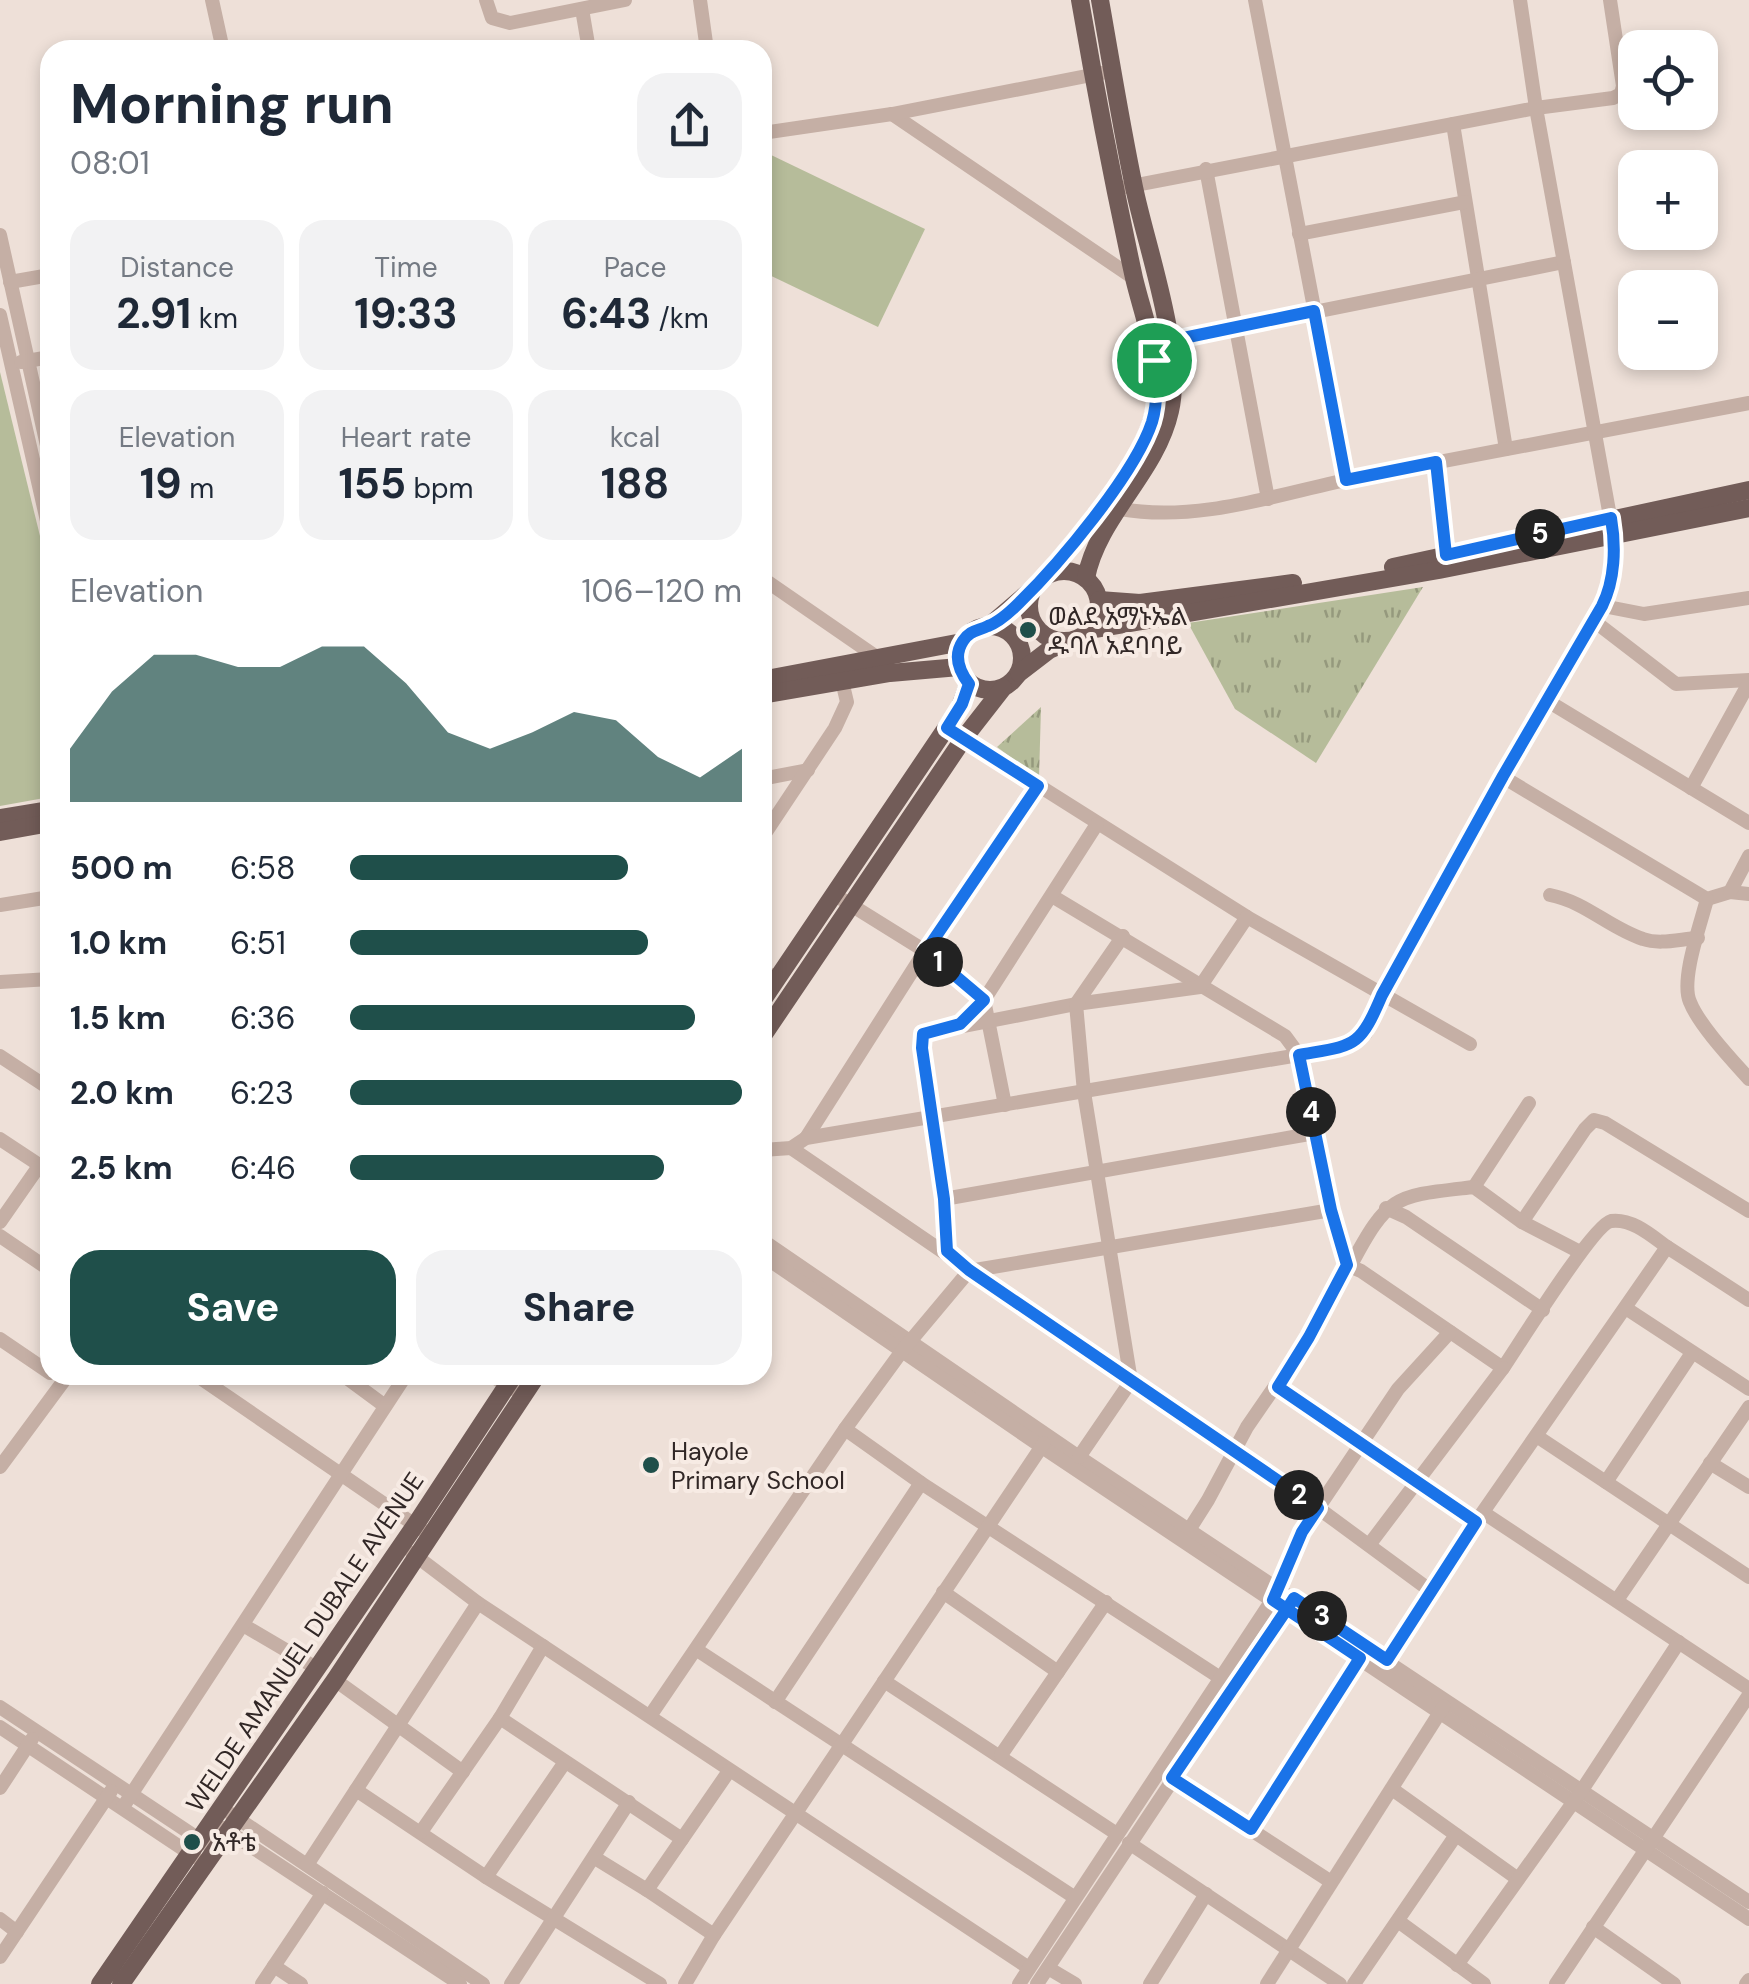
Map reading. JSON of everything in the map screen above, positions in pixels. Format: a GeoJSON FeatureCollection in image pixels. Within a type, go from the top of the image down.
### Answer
{"type":"FeatureCollection","features":[{"type":"Feature","properties":{"kind":"main road"},"geometry":{"type":"LineString","coordinates":[[1080,0],[1093,75],[1125,187],[1172,392],[1165,430],[1156,452],[1091,554],[1086,578]]}},
{"type":"Feature","properties":{"kind":"main road"},"geometry":{"type":"LineString","coordinates":[[989,626],[1019,604],[1076,540],[1144,440],[1165,352],[1135,279],[1100,0]]}},
{"type":"Feature","properties":{"kind":"main road"},"geometry":{"type":"LineString","coordinates":[[772,972],[843,900],[1003,688],[1018,673],[1090,630],[1442,563],[1612,526],[1749,490]]}},
{"type":"Feature","properties":{"kind":"main road"},"geometry":{"type":"LineString","coordinates":[[1612,526],[1749,508]]}},
{"type":"Feature","properties":{"kind":"main road"},"geometry":{"type":"LineString","coordinates":[[1099,600],[1140,603],[1442,563]]}},
{"type":"Feature","properties":{"kind":"main road"},"geometry":{"type":"LineString","coordinates":[[1067,642],[1042,635],[1034,625],[1029,600],[1039,582],[1067,570],[1086,578],[1099,600],[1097,619],[1090,630]]}},
{"type":"Feature","properties":{"kind":"main road"},"geometry":{"type":"LineString","coordinates":[[772,678],[962,642],[976,629],[989,626],[1002,628],[1020,647],[1018,673]]}},
{"type":"Feature","properties":{"kind":"main road"},"geometry":{"type":"LineString","coordinates":[[962,642],[959,667],[969,684],[992,690],[1003,688]]}},
{"type":"Feature","properties":{"kind":"main road"},"geometry":{"type":"LineString","coordinates":[[772,693],[928,668],[959,667]]}},
{"type":"Feature","properties":{"kind":"main road"},"geometry":{"type":"LineString","coordinates":[[772,1020],[962,704],[969,684]]}},
{"type":"Feature","properties":{"kind":"main road"},"geometry":{"type":"LineString","coordinates":[[0,818],[40,812]]}},
{"type":"Feature","properties":{"kind":"main road"},"geometry":{"type":"LineString","coordinates":[[0,832],[40,826]]}},
{"type":"Feature","properties":{"kind":"main road","name":"WELDE AMANUEL DUBALE AVENUE"},"geometry":{"type":"LineString","coordinates":[[100,1984],[318,1669],[410,1551],[515,1385]]}},
{"type":"Feature","properties":{"kind":"main road"},"geometry":{"type":"LineString","coordinates":[[122,1984],[336,1680],[410,1551]]}},
{"type":"Feature","properties":{"kind":"street"},"geometry":{"type":"LineString","coordinates":[[212,0],[221,40]]}},
{"type":"Feature","properties":{"kind":"street"},"geometry":{"type":"LineString","coordinates":[[486,0],[492,18],[500,23],[624,0]]}},
{"type":"Feature","properties":{"kind":"street"},"geometry":{"type":"LineString","coordinates":[[700,0],[706,40]]}},
{"type":"Feature","properties":{"kind":"street"},"geometry":{"type":"LineString","coordinates":[[1256,0],[1346,480]]}},
{"type":"Feature","properties":{"kind":"street"},"geometry":{"type":"LineString","coordinates":[[806,1138],[1340,1048],[1366,1032],[1382,995],[1503,776],[1594,621],[1612,575],[1612,526],[1520,0]]}},
{"type":"Feature","properties":{"kind":"street"},"geometry":{"type":"LineString","coordinates":[[1125,187],[1536,108],[1613,98],[1621,94],[1623,86],[1610,0]]}},
{"type":"Feature","properties":{"kind":"street"},"geometry":{"type":"LineString","coordinates":[[582,9],[587,40]]}},
{"type":"Feature","properties":{"kind":"street"},"geometry":{"type":"LineString","coordinates":[[772,132],[892,114],[1112,72]]}},
{"type":"Feature","properties":{"kind":"street"},"geometry":{"type":"LineString","coordinates":[[892,114],[1135,279]]}},
{"type":"Feature","properties":{"kind":"street"},"geometry":{"type":"LineString","coordinates":[[1454,124],[1506,449]]}},
{"type":"Feature","properties":{"kind":"street"},"geometry":{"type":"LineString","coordinates":[[1206,169],[1268,499]]}},
{"type":"Feature","properties":{"kind":"street"},"geometry":{"type":"LineString","coordinates":[[1299,234],[1465,202]]}},
{"type":"Feature","properties":{"kind":"street"},"geometry":{"type":"LineString","coordinates":[[0,235],[40,417]]}},
{"type":"Feature","properties":{"kind":"street"},"geometry":{"type":"LineString","coordinates":[[1165,352],[1236,329],[1314,311],[1564,262]]}},
{"type":"Feature","properties":{"kind":"street"},"geometry":{"type":"LineString","coordinates":[[10,282],[40,277]]}},
{"type":"Feature","properties":{"kind":"street"},"geometry":{"type":"LineString","coordinates":[[0,315],[40,492]]}},
{"type":"Feature","properties":{"kind":"street"},"geometry":{"type":"LineString","coordinates":[[10,364],[40,358]]}},
{"type":"Feature","properties":{"kind":"street"},"geometry":{"type":"LineString","coordinates":[[1120,509],[1178,513],[1268,499],[1436,462],[1749,403]]}},
{"type":"Feature","properties":{"kind":"street"},"geometry":{"type":"LineString","coordinates":[[1436,462],[1442,563]]}},
{"type":"Feature","properties":{"kind":"street"},"geometry":{"type":"LineString","coordinates":[[772,585],[878,658]]}},
{"type":"Feature","properties":{"kind":"street"},"geometry":{"type":"LineString","coordinates":[[1602,606],[1644,614],[1749,598]]}},
{"type":"Feature","properties":{"kind":"street"},"geometry":{"type":"LineString","coordinates":[[1594,621],[1676,684],[1749,682]]}},
{"type":"Feature","properties":{"kind":"street"},"geometry":{"type":"LineString","coordinates":[[772,823],[843,713],[847,702],[842,681]]}},
{"type":"Feature","properties":{"kind":"street"},"geometry":{"type":"LineString","coordinates":[[1691,788],[1749,682]]}},
{"type":"Feature","properties":{"kind":"street"},"geometry":{"type":"LineString","coordinates":[[1546,700],[1749,823]]}},
{"type":"Feature","properties":{"kind":"street"},"geometry":{"type":"LineString","coordinates":[[947,728],[1247,917],[1470,1044]]}},
{"type":"Feature","properties":{"kind":"street"},"geometry":{"type":"LineString","coordinates":[[772,777],[808,770]]}},
{"type":"Feature","properties":{"kind":"street"},"geometry":{"type":"LineString","coordinates":[[1503,776],[1708,900]]}},
{"type":"Feature","properties":{"kind":"street"},"geometry":{"type":"LineString","coordinates":[[772,1149],[792,1148],[806,1138],[1038,786]]}},
{"type":"Feature","properties":{"kind":"street"},"geometry":{"type":"LineString","coordinates":[[960,1024],[984,1000],[1097,824]]}},
{"type":"Feature","properties":{"kind":"street"},"geometry":{"type":"LineString","coordinates":[[1730,892],[1749,856]]}},
{"type":"Feature","properties":{"kind":"street"},"geometry":{"type":"LineString","coordinates":[[1708,900],[1730,892],[1749,894]]}},
{"type":"Feature","properties":{"kind":"street"},"geometry":{"type":"LineString","coordinates":[[1550,895],[1575,901],[1644,940],[1698,938]]}},
{"type":"Feature","properties":{"kind":"street"},"geometry":{"type":"LineString","coordinates":[[1052,896],[1200,987],[1272,1026],[1299,1055],[1331,1210],[1349,1265],[1503,1368]]}},
{"type":"Feature","properties":{"kind":"street"},"geometry":{"type":"LineString","coordinates":[[0,905],[40,899]]}},
{"type":"Feature","properties":{"kind":"street"},"geometry":{"type":"LineString","coordinates":[[843,900],[926,951],[984,1000],[1004,1104]]}},
{"type":"Feature","properties":{"kind":"street"},"geometry":{"type":"LineString","coordinates":[[1708,900],[1689,971],[1690,1002],[1729,1058],[1749,1079]]}},
{"type":"Feature","properties":{"kind":"street"},"geometry":{"type":"LineString","coordinates":[[947,1251],[923,1034],[1076,1004],[1200,987],[1247,917]]}},
{"type":"Feature","properties":{"kind":"street"},"geometry":{"type":"LineString","coordinates":[[1080,1457],[1131,1381],[1084,1092],[1076,1004],[1122,936]]}},
{"type":"Feature","properties":{"kind":"street"},"geometry":{"type":"LineString","coordinates":[[0,982],[40,980]]}},
{"type":"Feature","properties":{"kind":"street"},"geometry":{"type":"LineString","coordinates":[[0,1056],[40,1082]]}},
{"type":"Feature","properties":{"kind":"street"},"geometry":{"type":"LineString","coordinates":[[1474,1187],[1529,1103]]}},
{"type":"Feature","properties":{"kind":"street"},"geometry":{"type":"LineString","coordinates":[[1522,1222],[1584,1128],[1594,1120],[1605,1122],[1749,1211]]}},
{"type":"Feature","properties":{"kind":"street"},"geometry":{"type":"LineString","coordinates":[[944,1199],[1315,1133]]}},
{"type":"Feature","properties":{"kind":"street"},"geometry":{"type":"LineString","coordinates":[[0,1139],[40,1166]]}},
{"type":"Feature","properties":{"kind":"street"},"geometry":{"type":"LineString","coordinates":[[792,1148],[947,1251],[1431,1590]]}},
{"type":"Feature","properties":{"kind":"street"},"geometry":{"type":"LineString","coordinates":[[0,1222],[40,1175]]}},
{"type":"Feature","properties":{"kind":"street"},"geometry":{"type":"LineString","coordinates":[[1189,1530],[1233,1451],[1278,1387],[1369,1230],[1386,1208],[1414,1195],[1474,1187],[1522,1222],[1580,1252]]}},
{"type":"Feature","properties":{"kind":"street"},"geometry":{"type":"LineString","coordinates":[[1386,1208],[1406,1217],[1543,1310]]}},
{"type":"Feature","properties":{"kind":"street"},"geometry":{"type":"LineString","coordinates":[[650,1716],[845,1429],[906,1345],[969,1270],[1331,1210]]}},
{"type":"Feature","properties":{"kind":"street"},"geometry":{"type":"LineString","coordinates":[[1369,1545],[1503,1368],[1580,1252],[1602,1226],[1611,1221],[1640,1228],[1749,1300]]}},
{"type":"Feature","properties":{"kind":"street"},"geometry":{"type":"LineString","coordinates":[[0,1236],[40,1263]]}},
{"type":"Feature","properties":{"kind":"street"},"geometry":{"type":"LineString","coordinates":[[772,1247],[906,1345],[1290,1603],[1360,1658],[1444,1706],[1650,1844],[1749,1902]]}},
{"type":"Feature","properties":{"kind":"street"},"geometry":{"type":"LineString","coordinates":[[1387,1660],[1668,1247]]}},
{"type":"Feature","properties":{"kind":"street"},"geometry":{"type":"LineString","coordinates":[[772,1261],[906,1345]]}},
{"type":"Feature","properties":{"kind":"street"},"geometry":{"type":"LineString","coordinates":[[1627,1309],[1749,1390]]}},
{"type":"Feature","properties":{"kind":"street"},"geometry":{"type":"LineString","coordinates":[[1037,1984],[1123,1838],[1277,1594],[1286,1566],[1318,1508],[1398,1389],[1450,1332]]}},
{"type":"Feature","properties":{"kind":"street"},"geometry":{"type":"LineString","coordinates":[[0,1339],[40,1365]]}},
{"type":"Feature","properties":{"kind":"street"},"geometry":{"type":"LineString","coordinates":[[1606,1482],[1692,1353]]}},
{"type":"Feature","properties":{"kind":"street"},"geometry":{"type":"LineString","coordinates":[[0,1467],[5,1450],[52,1385]]}},
{"type":"Feature","properties":{"kind":"street"},"geometry":{"type":"LineString","coordinates":[[213,1385],[422,1532]]}},
{"type":"Feature","properties":{"kind":"street"},"geometry":{"type":"LineString","coordinates":[[357,1385],[385,1406]]}},
{"type":"Feature","properties":{"kind":"street"},"geometry":{"type":"LineString","coordinates":[[127,1801],[399,1385]]}},
{"type":"Feature","properties":{"kind":"street"},"geometry":{"type":"LineString","coordinates":[[1278,1387],[1417,1482],[1617,1600],[1749,1692],[1556,1984]]}},
{"type":"Feature","properties":{"kind":"street"},"geometry":{"type":"LineString","coordinates":[[1617,1600],[1749,1407]]}},
{"type":"Feature","properties":{"kind":"street"},"geometry":{"type":"LineString","coordinates":[[845,1429],[921,1483],[1222,1679]]}},
{"type":"Feature","properties":{"kind":"street"},"geometry":{"type":"LineString","coordinates":[[1538,1438],[1749,1577]]}},
{"type":"Feature","properties":{"kind":"street"},"geometry":{"type":"LineString","coordinates":[[1046,1441],[1080,1457],[1277,1594]]}},
{"type":"Feature","properties":{"kind":"street"},"geometry":{"type":"LineString","coordinates":[[686,1984],[714,1936],[1046,1441]]}},
{"type":"Feature","properties":{"kind":"street"},"geometry":{"type":"LineString","coordinates":[[1710,1463],[1749,1487]]}},
{"type":"Feature","properties":{"kind":"street"},"geometry":{"type":"LineString","coordinates":[[776,1702],[921,1483]]}},
{"type":"Feature","properties":{"kind":"street"},"geometry":{"type":"LineString","coordinates":[[410,1551],[478,1603],[1030,1968]]}},
{"type":"Feature","properties":{"kind":"street"},"geometry":{"type":"LineString","coordinates":[[944,1592],[1058,1672]]}},
{"type":"Feature","properties":{"kind":"street"},"geometry":{"type":"LineString","coordinates":[[1001,1755],[1106,1602]]}},
{"type":"Feature","properties":{"kind":"street"},"geometry":{"type":"LineString","coordinates":[[306,1865],[478,1603]]}},
{"type":"Feature","properties":{"kind":"street"},"geometry":{"type":"LineString","coordinates":[[1290,1603],[1387,1660],[1444,1706]]}},
{"type":"Feature","properties":{"kind":"street"},"geometry":{"type":"LineString","coordinates":[[1019,1984],[1074,1897],[1172,1778],[1290,1603]]}},
{"type":"Feature","properties":{"kind":"street"},"geometry":{"type":"LineString","coordinates":[[243,1624],[318,1669]]}},
{"type":"Feature","properties":{"kind":"street"},"geometry":{"type":"LineString","coordinates":[[1457,1965],[1578,1796],[1679,1642]]}},
{"type":"Feature","properties":{"kind":"street"},"geometry":{"type":"LineString","coordinates":[[420,1832],[500,1718],[543,1646]]}},
{"type":"Feature","properties":{"kind":"street"},"geometry":{"type":"LineString","coordinates":[[697,1650],[1074,1897]]}},
{"type":"Feature","properties":{"kind":"street"},"geometry":{"type":"LineString","coordinates":[[1251,1829],[1360,1658]]}},
{"type":"Feature","properties":{"kind":"street"},"geometry":{"type":"LineString","coordinates":[[336,1680],[464,1772]]}},
{"type":"Feature","properties":{"kind":"street"},"geometry":{"type":"LineString","coordinates":[[884,1681],[1001,1755],[1340,1984]]}},
{"type":"Feature","properties":{"kind":"street"},"geometry":{"type":"LineString","coordinates":[[1268,1984],[1444,1706]]}},
{"type":"Feature","properties":{"kind":"street"},"geometry":{"type":"LineString","coordinates":[[0,1707],[111,1791]]}},
{"type":"Feature","properties":{"kind":"street"},"geometry":{"type":"LineString","coordinates":[[500,1718],[682,1839]]}},
{"type":"Feature","properties":{"kind":"street"},"geometry":{"type":"LineString","coordinates":[[0,1727],[111,1791],[212,1858]]}},
{"type":"Feature","properties":{"kind":"street"},"geometry":{"type":"LineString","coordinates":[[0,1788],[37,1732]]}},
{"type":"Feature","properties":{"kind":"street"},"geometry":{"type":"LineString","coordinates":[[486,1878],[565,1762]]}},
{"type":"Feature","properties":{"kind":"street"},"geometry":{"type":"LineString","coordinates":[[646,1890],[729,1771]]}},
{"type":"Feature","properties":{"kind":"street"},"geometry":{"type":"LineString","coordinates":[[1172,1778],[1330,1881]]}},
{"type":"Feature","properties":{"kind":"street"},"geometry":{"type":"LineString","coordinates":[[1392,1789],[1518,1879]]}},
{"type":"Feature","properties":{"kind":"street"},"geometry":{"type":"LineString","coordinates":[[356,1790],[486,1878],[660,1984]]}},
{"type":"Feature","properties":{"kind":"street"},"geometry":{"type":"LineString","coordinates":[[0,1956],[111,1791]]}},
{"type":"Feature","properties":{"kind":"street"},"geometry":{"type":"LineString","coordinates":[[510,1984],[629,1802]]}},
{"type":"Feature","properties":{"kind":"street"},"geometry":{"type":"LineString","coordinates":[[218,1814],[323,1893],[460,1984]]}},
{"type":"Feature","properties":{"kind":"street"},"geometry":{"type":"LineString","coordinates":[[234,1826],[306,1865],[483,1984]]}},
{"type":"Feature","properties":{"kind":"street"},"geometry":{"type":"LineString","coordinates":[[1354,1984],[1456,1834]]}},
{"type":"Feature","properties":{"kind":"street"},"geometry":{"type":"LineString","coordinates":[[1650,1844],[1749,1919]]}},
{"type":"Feature","properties":{"kind":"street"},"geometry":{"type":"LineString","coordinates":[[595,1858],[714,1936]]}},
{"type":"Feature","properties":{"kind":"street"},"geometry":{"type":"LineString","coordinates":[[262,1984],[323,1893]]}},
{"type":"Feature","properties":{"kind":"street"},"geometry":{"type":"LineString","coordinates":[[1150,1984],[1206,1894]]}},
{"type":"Feature","properties":{"kind":"street"},"geometry":{"type":"LineString","coordinates":[[0,1920],[16,1932]]}},
{"type":"Feature","properties":{"kind":"street"},"geometry":{"type":"LineString","coordinates":[[1398,1921],[1484,1984]]}},
{"type":"Feature","properties":{"kind":"street"},"geometry":{"type":"LineString","coordinates":[[1593,1928],[1658,1979],[1674,1984]]}},
{"type":"Feature","properties":{"kind":"street"},"geometry":{"type":"LineString","coordinates":[[274,1966],[302,1984]]}},
{"type":"Feature","properties":{"kind":"street"},"geometry":{"type":"LineString","coordinates":[[1048,1968],[1075,1984]]}},
{"type":"Feature","properties":{"kind":"green space"},"geometry":{"type":"Polygon","coordinates":[[[772,155],[925,229],[878,327],[772,276],[772,155]]]}},
{"type":"Feature","properties":{"kind":"green space"},"geometry":{"type":"Polygon","coordinates":[[[0,372],[40,536],[40,799],[0,806],[0,372]]]}},
{"type":"Feature","properties":{"kind":"green space"},"geometry":{"type":"Polygon","coordinates":[[[1423,587],[1316,763],[1235,709],[1188,623],[1423,587]]]}},
{"type":"Feature","properties":{"kind":"green space"},"geometry":{"type":"Polygon","coordinates":[[[1041,707],[1039,778],[997,747],[1041,707]]]}},
{"type":"Feature","properties":{"kind":"place","name":"ወልደ አማኑኤል ዱባለ አደባባይ"},"geometry":{"type":"Point","coordinates":[1028,630]}},
{"type":"Feature","properties":{"kind":"place","name":"Hayole Primary School"},"geometry":{"type":"Point","coordinates":[651,1465]}},
{"type":"Feature","properties":{"kind":"place","name":"አቶቴ"},"geometry":{"type":"Point","coordinates":[192,1842]}},
{"type":"Feature","properties":{"kind":"route"},"geometry":{"type":"LineString","coordinates":[[1154,360],[1156,400],[1152,422],[1134,458],[1076,540],[1044,577],[1019,604],[989,626],[966,636],[959,648],[961,673],[969,684],[947,728],[1038,786],[926,951],[984,1000],[960,1024],[923,1034],[922,1048],[944,1199],[947,1251],[969,1270],[1318,1508],[1302,1532],[1273,1600],[1287,1609],[1360,1658],[1251,1829],[1172,1778],[1287,1609],[1294,1598],[1387,1660],[1476,1522],[1278,1387],[1347,1265],[1331,1210],[1299,1055],[1340,1048],[1366,1032],[1382,995],[1609,592],[1613,533],[1611,518],[1446,555],[1436,462],[1346,480],[1314,311],[1169,341],[1171,356],[1154,360]]}}]}
